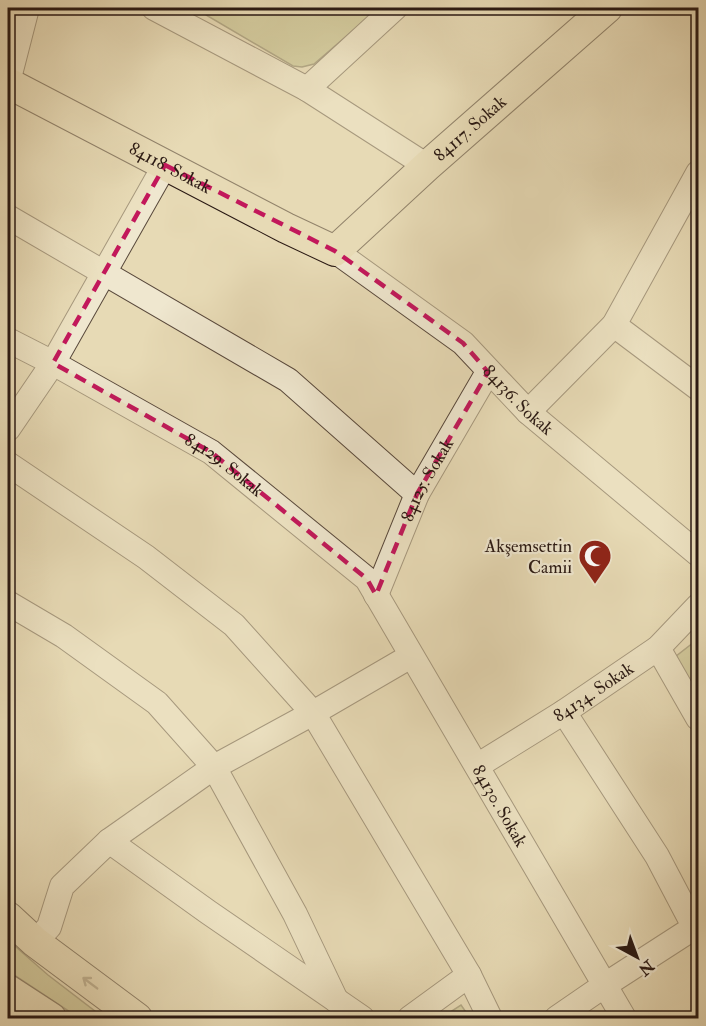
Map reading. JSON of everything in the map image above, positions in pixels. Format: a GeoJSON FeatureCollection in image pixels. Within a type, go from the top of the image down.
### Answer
{"type":"FeatureCollection","features":[{"type":"Feature","properties":{"kind":"main road","name":"84117. Sokak"},"geometry":{"type":"LineString","coordinates":[[335,251],[427,166],[607,8]]}},
{"type":"Feature","properties":{"kind":"main road","name":"84118. Sokak"},"geometry":{"type":"LineString","coordinates":[[8,83],[286,228],[335,251]]}},
{"type":"Feature","properties":{"kind":"main road"},"geometry":{"type":"LineString","coordinates":[[8,917],[35,942],[137,1018]]}},
{"type":"Feature","properties":{"kind":"main road"},"geometry":{"type":"LineString","coordinates":[[8,990],[51,1018]]}},
{"type":"Feature","properties":{"kind":"street"},"geometry":{"type":"LineString","coordinates":[[8,83],[27,8]]}},
{"type":"Feature","properties":{"kind":"street"},"geometry":{"type":"LineString","coordinates":[[307,88],[395,8]]}},
{"type":"Feature","properties":{"kind":"street"},"geometry":{"type":"LineString","coordinates":[[162,9],[307,88],[427,166]]}},
{"type":"Feature","properties":{"kind":"street"},"geometry":{"type":"LineString","coordinates":[[8,429],[53,363],[165,165]]}},
{"type":"Feature","properties":{"kind":"street"},"geometry":{"type":"LineString","coordinates":[[528,412],[614,325],[699,173]]}},
{"type":"Feature","properties":{"kind":"street"},"geometry":{"type":"LineString","coordinates":[[8,217],[288,380],[417,494]]}},
{"type":"Feature","properties":{"kind":"street","name":"84136. Sokak"},"geometry":{"type":"LineString","coordinates":[[335,251],[463,344],[528,412],[699,554]]}},
{"type":"Feature","properties":{"kind":"street"},"geometry":{"type":"LineString","coordinates":[[614,325],[699,388]]}},
{"type":"Feature","properties":{"kind":"street","name":"84129. Sokak"},"geometry":{"type":"LineString","coordinates":[[8,340],[211,452],[367,579],[376,595]]}},
{"type":"Feature","properties":{"kind":"street","name":"84125. Sokak"},"geometry":{"type":"LineString","coordinates":[[376,595],[417,494],[488,372]]}},
{"type":"Feature","properties":{"kind":"street"},"geometry":{"type":"LineString","coordinates":[[8,464],[146,557],[234,625],[314,713],[469,975],[490,1018]]}},
{"type":"Feature","properties":{"kind":"street","name":"84130. Sokak"},"geometry":{"type":"LineString","coordinates":[[376,595],[624,1018]]}},
{"type":"Feature","properties":{"kind":"street"},"geometry":{"type":"LineString","coordinates":[[8,603],[64,636],[157,702],[213,767],[295,914],[336,1000]]}},
{"type":"Feature","properties":{"kind":"street","name":"84134. Sokak"},"geometry":{"type":"LineString","coordinates":[[477,766],[658,648],[699,606]]}},
{"type":"Feature","properties":{"kind":"street"},"geometry":{"type":"LineString","coordinates":[[658,648],[699,718]]}},
{"type":"Feature","properties":{"kind":"street"},"geometry":{"type":"LineString","coordinates":[[35,942],[49,927],[62,886],[109,841],[213,767],[314,713],[411,656]]}},
{"type":"Feature","properties":{"kind":"street"},"geometry":{"type":"LineString","coordinates":[[557,1018],[605,985],[697,928],[657,856],[564,711]]}},
{"type":"Feature","properties":{"kind":"street"},"geometry":{"type":"LineString","coordinates":[[109,841],[362,1018]]}},
{"type":"Feature","properties":{"kind":"street"},"geometry":{"type":"LineString","coordinates":[[410,1018],[469,975]]}},
{"type":"Feature","properties":{"kind":"highlighted area"},"geometry":{"type":"Polygon","coordinates":[[[165,165],[335,251],[463,343],[488,372],[417,494],[376,595],[367,579],[211,452],[53,363],[165,165]]]}},
{"type":"Feature","properties":{"kind":"shaded area"},"geometry":{"type":"Polygon","coordinates":[[[203,8],[379,8],[314,64],[302,67],[293,66],[206,15],[203,8]]]}},
{"type":"Feature","properties":{"kind":"shaded area"},"geometry":{"type":"Polygon","coordinates":[[[698,639],[698,715],[666,664],[698,639]]]}},
{"type":"Feature","properties":{"kind":"shaded area"},"geometry":{"type":"Polygon","coordinates":[[[8,940],[48,975],[104,1018],[79,1018],[8,971],[8,940]]]}},
{"type":"Feature","properties":{"kind":"shaded area"},"geometry":{"type":"Polygon","coordinates":[[[461,1005],[470,1018],[441,1018],[461,1005]]]}},
{"type":"Feature","properties":{"kind":"place","name":"Akşemsettin Camii"},"geometry":{"type":"Point","coordinates":[595,585]}}]}
